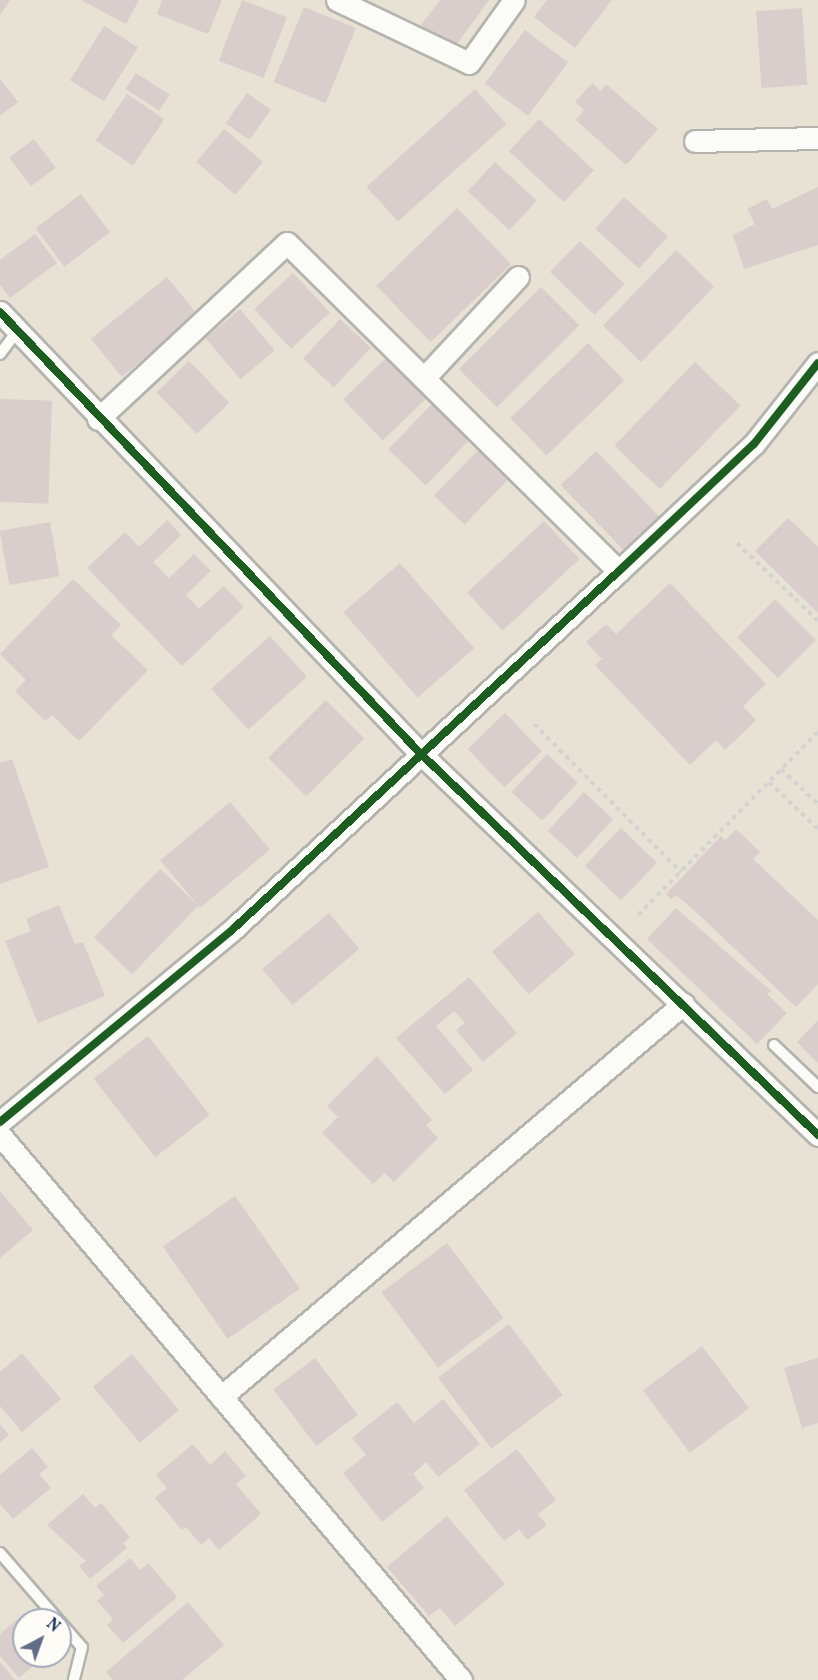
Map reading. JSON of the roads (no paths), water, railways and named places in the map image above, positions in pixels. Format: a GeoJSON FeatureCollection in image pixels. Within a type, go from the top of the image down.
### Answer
{"type":"FeatureCollection","features":[{"type":"Feature","properties":{"kind":"street"},"geometry":{"type":"LineString","coordinates":[[337,0],[469,63],[514,0]]}},
{"type":"Feature","properties":{"kind":"street"},"geometry":{"type":"LineString","coordinates":[[695,141],[818,138]]}},
{"type":"Feature","properties":{"kind":"street"},"geometry":{"type":"LineString","coordinates":[[98,419],[287,243],[619,571]]}},
{"type":"Feature","properties":{"kind":"street"},"geometry":{"type":"LineString","coordinates":[[424,378],[518,277]]}},
{"type":"Feature","properties":{"kind":"street"},"geometry":{"type":"LineString","coordinates":[[0,312],[16,333],[420,753],[818,1134]]}},
{"type":"Feature","properties":{"kind":"street"},"geometry":{"type":"LineString","coordinates":[[0,1122],[231,931],[754,444],[818,364]]}},
{"type":"Feature","properties":{"kind":"street"},"geometry":{"type":"LineString","coordinates":[[222,1397],[682,1005]]}},
{"type":"Feature","properties":{"kind":"street"},"geometry":{"type":"LineString","coordinates":[[0,1135],[461,1680]]}},
{"type":"Feature","properties":{"kind":"lane"},"geometry":{"type":"LineString","coordinates":[[0,354],[16,333]]}},
{"type":"Feature","properties":{"kind":"lane"},"geometry":{"type":"LineString","coordinates":[[774,1045],[818,1087]]}},
{"type":"Feature","properties":{"kind":"lane"},"geometry":{"type":"LineString","coordinates":[[0,1553],[48,1608]]}},
{"type":"Feature","properties":{"kind":"lane"},"geometry":{"type":"LineString","coordinates":[[72,1636],[82,1647],[74,1680]]}}]}
